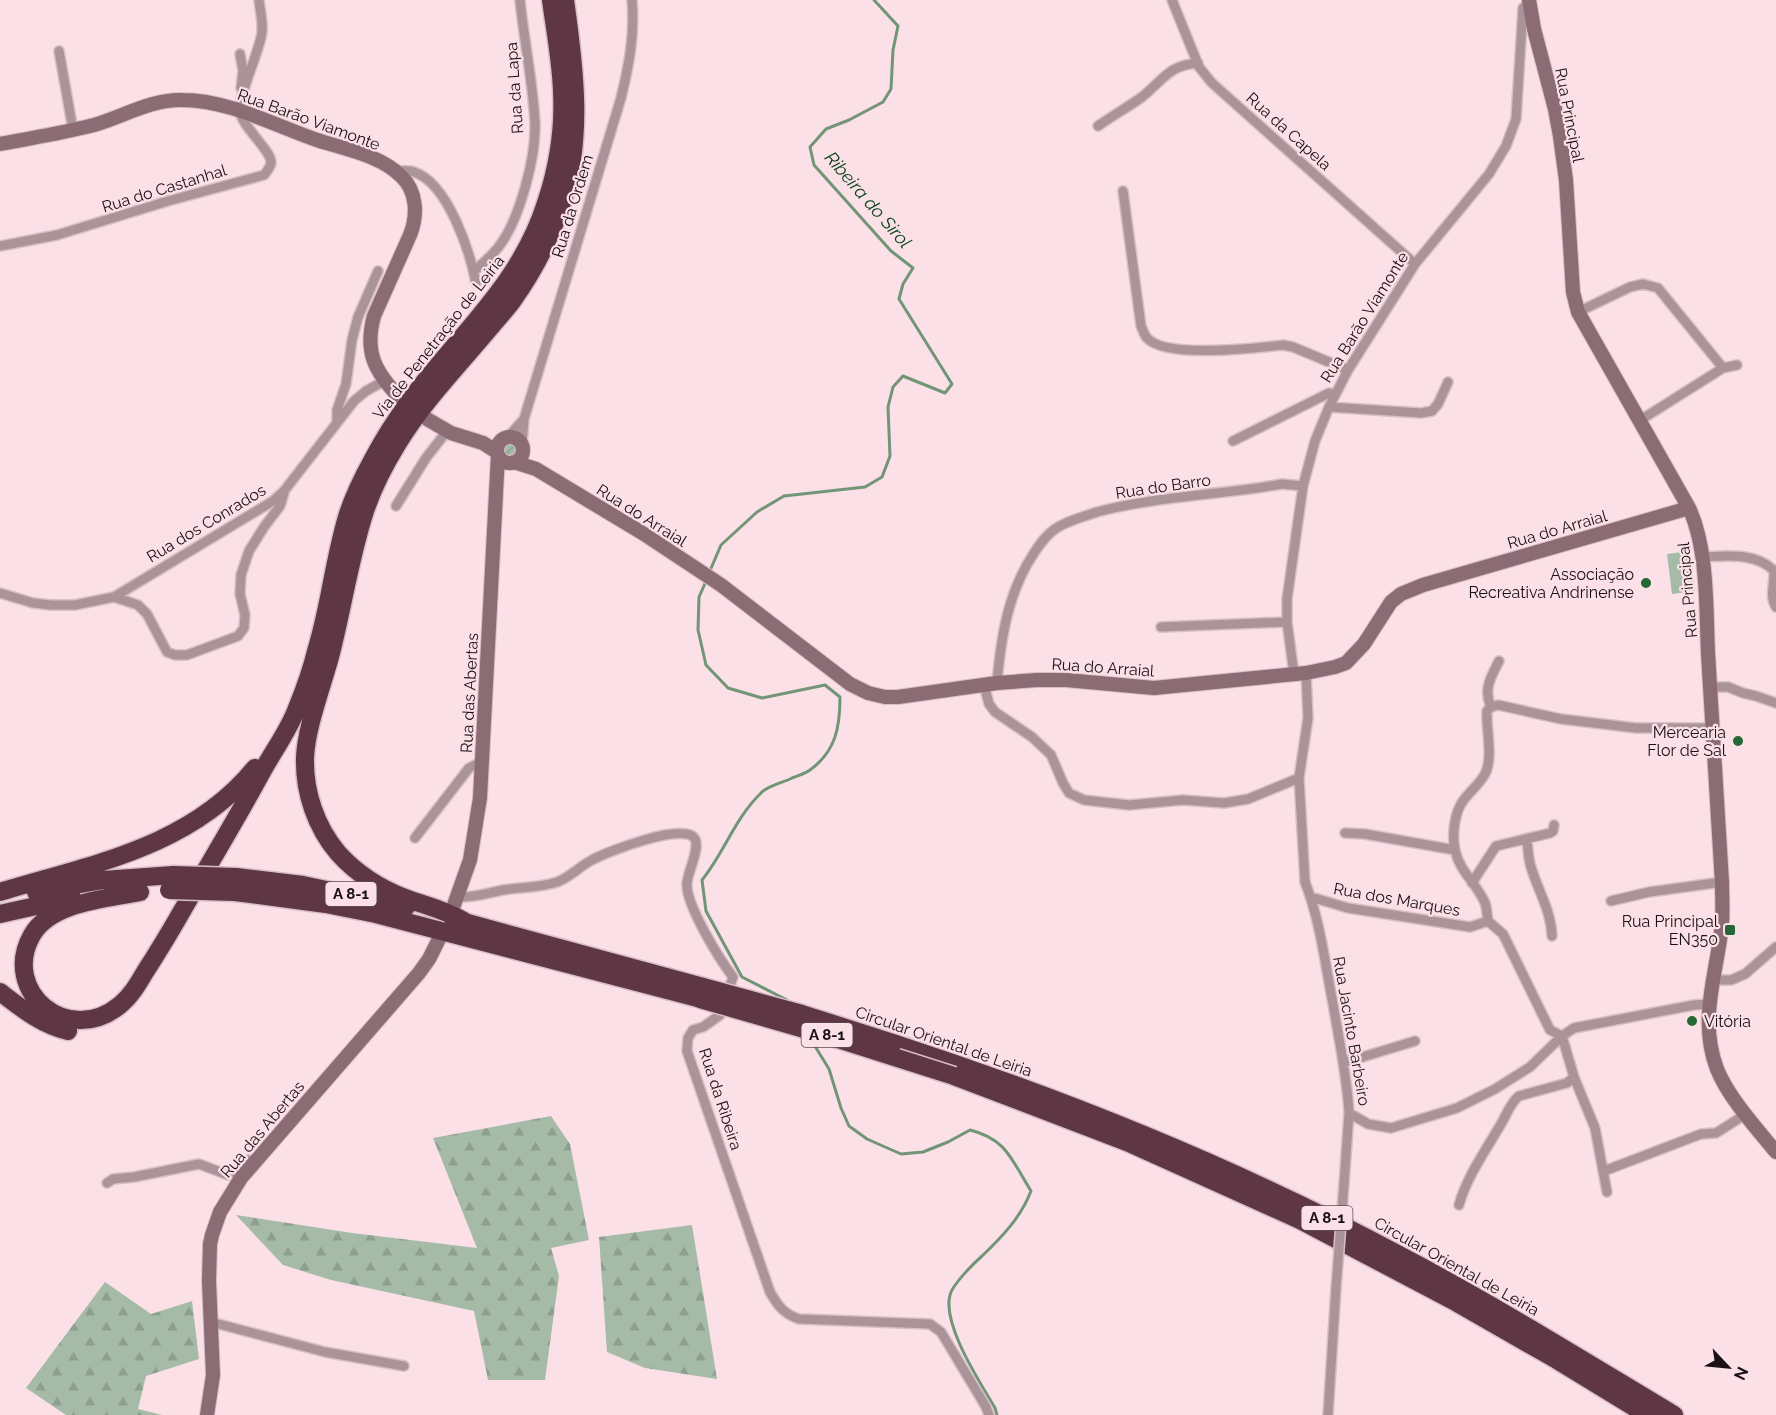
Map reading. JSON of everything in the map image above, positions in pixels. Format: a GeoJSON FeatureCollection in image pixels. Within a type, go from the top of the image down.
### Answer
{"type":"FeatureCollection","features":[{"type":"Feature","properties":{"kind":"highway","name":"Via de Penetração de Leiria"},"geometry":{"type":"LineString","coordinates":[[303,690],[318,647],[348,515],[365,473],[411,399],[513,274],[545,206],[558,153],[562,110],[561,76],[551,0]]}},
{"type":"Feature","properties":{"kind":"highway","name":"Via de Penetração de Leiria"},"geometry":{"type":"LineString","coordinates":[[332,650],[365,510],[386,464],[424,406],[512,301],[544,249],[560,209],[573,154],[576,112],[573,59],[565,0]]}},
{"type":"Feature","properties":{"kind":"highway"},"geometry":{"type":"LineString","coordinates":[[332,650],[306,741],[305,758],[310,800],[322,830],[339,854],[358,873],[369,880],[406,898],[448,911],[465,921]]}},
{"type":"Feature","properties":{"kind":"highway"},"geometry":{"type":"LineString","coordinates":[[0,992],[45,1023],[77,1033],[92,1032],[108,1027],[123,1018],[137,1005],[230,847],[287,744],[332,650]]}},
{"type":"Feature","properties":{"kind":"highway"},"geometry":{"type":"LineString","coordinates":[[140,892],[87,902],[61,910],[36,929],[24,955],[24,973],[30,990],[44,1007],[67,1020],[79,1021],[92,1020],[124,1003],[155,956],[240,812],[296,711],[303,690]]}},
{"type":"Feature","properties":{"kind":"highway"},"geometry":{"type":"LineString","coordinates":[[0,892],[126,854],[161,840],[198,820],[231,795],[255,768],[275,739],[303,690]]}},
{"type":"Feature","properties":{"kind":"highway","name":"Circular Oriental de Leiria"},"geometry":{"type":"LineString","coordinates":[[0,901],[82,883],[126,878],[172,883],[236,885],[271,880],[335,891],[465,921],[701,993],[822,1034],[956,1070],[1090,1113],[1198,1158],[1320,1215],[1402,1256],[1497,1309],[1674,1415]]}},
{"type":"Feature","properties":{"kind":"highway","name":"Circular Oriental de Leiria"},"geometry":{"type":"LineString","coordinates":[[0,914],[90,894],[140,892],[172,883]]}},
{"type":"Feature","properties":{"kind":"highway","name":"Circular Oriental de Leiria"},"geometry":{"type":"LineString","coordinates":[[236,885],[376,914],[701,993]]}},
{"type":"Feature","properties":{"kind":"highway","name":"Circular Oriental de Leiria"},"geometry":{"type":"LineString","coordinates":[[956,1070],[1127,1142],[1300,1220],[1471,1310],[1647,1415]]}},
{"type":"Feature","properties":{"kind":"street"},"geometry":{"type":"LineString","coordinates":[[240,111],[262,32],[259,0]]}},
{"type":"Feature","properties":{"kind":"street","name":"Rua da Lapa"},"geometry":{"type":"LineString","coordinates":[[474,271],[500,245],[514,220],[524,189],[531,155],[535,125],[520,0]]}},
{"type":"Feature","properties":{"kind":"street","name":"Rua da Ordem"},"geometry":{"type":"LineString","coordinates":[[522,446],[524,419],[629,67],[633,35],[632,0]]}},
{"type":"Feature","properties":{"kind":"street","name":"Rua da Capela"},"geometry":{"type":"LineString","coordinates":[[1172,0],[1198,63],[1212,83],[1415,264]]}},
{"type":"Feature","properties":{"kind":"street","name":"Rua Barão Viamonte"},"geometry":{"type":"LineString","coordinates":[[1300,674],[1287,622],[1287,599],[1303,486],[1315,441],[1348,370],[1415,264],[1489,174],[1506,146],[1516,119],[1523,8],[1529,2]]}},
{"type":"Feature","properties":{"kind":"street","name":"Rua Principal"},"geometry":{"type":"LineString","coordinates":[[1529,2],[1556,109],[1566,180],[1573,292],[1578,312],[1689,508],[1698,530],[1702,557],[1722,882],[1722,923],[1708,1004],[1708,1029],[1718,1071],[1726,1086],[1776,1152]]}},
{"type":"Feature","properties":{"kind":"street"},"geometry":{"type":"LineString","coordinates":[[59,51],[73,130]]}},
{"type":"Feature","properties":{"kind":"street"},"geometry":{"type":"LineString","coordinates":[[240,54],[243,70],[241,86],[243,96]]}},
{"type":"Feature","properties":{"kind":"street"},"geometry":{"type":"LineString","coordinates":[[1098,126],[1142,97],[1179,66],[1198,63]]}},
{"type":"Feature","properties":{"kind":"street","name":"Rua Barão Viamonte"},"geometry":{"type":"LineString","coordinates":[[0,144],[73,130],[173,100],[210,103],[240,111],[386,165],[402,177],[409,187],[415,215],[412,229],[377,308],[369,342],[376,369],[399,398]]}},
{"type":"Feature","properties":{"kind":"street","name":"Rua do Castanhal"},"geometry":{"type":"LineString","coordinates":[[0,246],[57,235],[264,175],[271,163],[270,156],[247,128],[240,111]]}},
{"type":"Feature","properties":{"kind":"street"},"geometry":{"type":"LineString","coordinates":[[395,171],[412,171],[418,174],[441,195],[462,232],[476,283]]}},
{"type":"Feature","properties":{"kind":"street"},"geometry":{"type":"LineString","coordinates":[[1123,191],[1141,326],[1146,337],[1154,344],[1210,352],[1283,345],[1348,370]]}},
{"type":"Feature","properties":{"kind":"street"},"geometry":{"type":"LineString","coordinates":[[337,421],[337,410],[346,384],[352,340],[358,317],[378,271]]}},
{"type":"Feature","properties":{"kind":"street"},"geometry":{"type":"LineString","coordinates":[[1578,312],[1630,287],[1642,284],[1658,288],[1724,368]]}},
{"type":"Feature","properties":{"kind":"street"},"geometry":{"type":"LineString","coordinates":[[1639,421],[1724,368],[1737,365]]}},
{"type":"Feature","properties":{"kind":"street","name":"Rua dos Conrados"},"geometry":{"type":"LineString","coordinates":[[0,593],[33,603],[51,605],[75,605],[114,597],[273,501],[284,491],[354,401],[384,381]]}},
{"type":"Feature","properties":{"kind":"street"},"geometry":{"type":"LineString","coordinates":[[1329,407],[1421,413],[1432,411],[1438,404],[1448,382]]}},
{"type":"Feature","properties":{"kind":"street"},"geometry":{"type":"LineString","coordinates":[[1233,441],[1329,393],[1335,395]]}},
{"type":"Feature","properties":{"kind":"street"},"geometry":{"type":"LineString","coordinates":[[427,419],[447,431],[483,442],[504,452],[517,438],[522,446]]}},
{"type":"Feature","properties":{"kind":"street","name":"Rua da Ordem"},"geometry":{"type":"LineString","coordinates":[[504,452],[524,419]]}},
{"type":"Feature","properties":{"kind":"street"},"geometry":{"type":"LineString","coordinates":[[396,506],[426,458],[447,431]]}},
{"type":"Feature","properties":{"kind":"street","name":"Rua das Abertas"},"geometry":{"type":"LineString","coordinates":[[456,901],[473,848],[480,798],[496,478],[504,452],[521,456],[522,446]]}},
{"type":"Feature","properties":{"kind":"street","name":"Rua do Arraial"},"geometry":{"type":"LineString","coordinates":[[522,446],[536,470]]}},
{"type":"Feature","properties":{"kind":"street","name":"Rua do Arraial"},"geometry":{"type":"LineString","coordinates":[[504,452],[620,519],[721,585],[846,682],[863,691],[885,697],[990,684],[1054,680],[1154,688],[1300,674],[1335,667],[1346,663],[1368,639],[1388,605],[1401,594],[1423,585],[1689,508]]}},
{"type":"Feature","properties":{"kind":"street","name":"Rua do Barro"},"geometry":{"type":"LineString","coordinates":[[990,684],[1009,605],[1018,580],[1041,541],[1054,529],[1075,519],[1125,505],[1282,484],[1303,486]]}},
{"type":"Feature","properties":{"kind":"street"},"geometry":{"type":"LineString","coordinates":[[114,597],[138,605],[147,614],[167,652],[175,655],[187,655],[238,636],[244,628],[245,615],[240,594],[241,574],[249,550],[280,506],[284,491]]}},
{"type":"Feature","properties":{"kind":"street"},"geometry":{"type":"LineString","coordinates":[[1702,557],[1728,556],[1756,559],[1769,565],[1774,571],[1772,596],[1776,607]]}},
{"type":"Feature","properties":{"kind":"street"},"geometry":{"type":"LineString","coordinates":[[1161,627],[1287,622]]}},
{"type":"Feature","properties":{"kind":"street","name":"Rua dos Marques"},"geometry":{"type":"LineString","coordinates":[[1311,897],[1348,908],[1470,927],[1488,921],[1484,902],[1461,867],[1455,850],[1456,815],[1462,801],[1480,782],[1486,771],[1487,711],[1491,707],[1487,698],[1488,689],[1491,676],[1499,661]]}},
{"type":"Feature","properties":{"kind":"street","name":"Rua Jacinto Barbeiro"},"geometry":{"type":"LineString","coordinates":[[1300,674],[1308,718],[1299,778],[1305,882],[1311,897],[1327,974],[1348,1092],[1349,1113],[1368,1124],[1391,1128],[1457,1108],[1495,1089],[1530,1067],[1562,1036],[1574,1028],[1708,1004]]}},
{"type":"Feature","properties":{"kind":"street"},"geometry":{"type":"LineString","coordinates":[[990,684],[989,704],[995,712],[1032,737],[1051,755],[1069,793],[1084,800],[1129,806],[1183,801],[1224,803],[1248,800],[1299,778]]}},
{"type":"Feature","properties":{"kind":"street"},"geometry":{"type":"LineString","coordinates":[[1710,687],[1728,687],[1776,703]]}},
{"type":"Feature","properties":{"kind":"street"},"geometry":{"type":"LineString","coordinates":[[1491,707],[1498,705],[1561,719],[1636,728],[1713,728]]}},
{"type":"Feature","properties":{"kind":"street"},"geometry":{"type":"LineString","coordinates":[[415,838],[469,768],[481,762]]}},
{"type":"Feature","properties":{"kind":"street"},"geometry":{"type":"LineString","coordinates":[[1472,883],[1496,846],[1550,833],[1554,825]]}},
{"type":"Feature","properties":{"kind":"street","name":"Rua da Ribeira"},"geometry":{"type":"LineString","coordinates":[[456,901],[503,890],[529,888],[560,881],[593,859],[620,847],[665,835],[681,832],[695,838],[696,847],[687,884],[688,896],[713,946],[733,977],[720,1015],[703,1027],[693,1030],[688,1038],[687,1051],[770,1292],[778,1307],[789,1316],[799,1319],[930,1324],[941,1332],[989,1415]]}},
{"type":"Feature","properties":{"kind":"street"},"geometry":{"type":"LineString","coordinates":[[1345,833],[1365,834],[1455,850]]}},
{"type":"Feature","properties":{"kind":"street"},"geometry":{"type":"LineString","coordinates":[[1527,838],[1529,861],[1547,908],[1552,936]]}},
{"type":"Feature","properties":{"kind":"street"},"geometry":{"type":"LineString","coordinates":[[1611,901],[1649,892],[1722,882]]}},
{"type":"Feature","properties":{"kind":"street"},"geometry":{"type":"LineString","coordinates":[[1488,921],[1503,934],[1550,1030],[1562,1036],[1574,1077],[1595,1128],[1607,1192]]}},
{"type":"Feature","properties":{"kind":"street","name":"Rua das Abertas"},"geometry":{"type":"LineString","coordinates":[[207,1415],[213,1375],[209,1281],[212,1235],[228,1196],[254,1162],[419,973],[439,939]]}},
{"type":"Feature","properties":{"kind":"street"},"geometry":{"type":"LineString","coordinates":[[1713,980],[1731,980],[1745,974],[1776,947]]}},
{"type":"Feature","properties":{"kind":"street"},"geometry":{"type":"LineString","coordinates":[[1343,1062],[1415,1041]]}},
{"type":"Feature","properties":{"kind":"street"},"geometry":{"type":"LineString","coordinates":[[1459,1205],[1464,1187],[1513,1100],[1519,1095],[1567,1083],[1574,1077]]}},
{"type":"Feature","properties":{"kind":"street"},"geometry":{"type":"LineString","coordinates":[[1328,1415],[1349,1113]]}},
{"type":"Feature","properties":{"kind":"street"},"geometry":{"type":"LineString","coordinates":[[1604,1171],[1701,1134],[1716,1133],[1746,1114]]}},
{"type":"Feature","properties":{"kind":"street"},"geometry":{"type":"LineString","coordinates":[[107,1183],[113,1179],[134,1178],[199,1164],[228,1175],[248,1160],[254,1162]]}},
{"type":"Feature","properties":{"kind":"street"},"geometry":{"type":"LineString","coordinates":[[211,1322],[325,1352],[404,1366]]}},
{"type":"Feature","properties":{"kind":"green space"},"geometry":{"type":"Polygon","coordinates":[[[507,443],[513,443],[517,450],[513,457],[507,457],[503,453],[503,447],[507,443]]]}},
{"type":"Feature","properties":{"kind":"green space"},"geometry":{"type":"Polygon","coordinates":[[[1690,551],[1695,591],[1672,594],[1667,554],[1690,551]]]}},
{"type":"Feature","properties":{"kind":"green space"},"geometry":{"type":"Polygon","coordinates":[[[551,1116],[570,1144],[589,1240],[551,1248],[559,1276],[545,1380],[488,1380],[474,1311],[331,1280],[283,1265],[236,1215],[352,1233],[477,1248],[433,1138],[551,1116]]]}},
{"type":"Feature","properties":{"kind":"green space"},"geometry":{"type":"Polygon","coordinates":[[[692,1225],[717,1379],[645,1368],[607,1352],[599,1237],[692,1225]]]}},
{"type":"Feature","properties":{"kind":"green space"},"geometry":{"type":"Polygon","coordinates":[[[105,1282],[151,1314],[192,1301],[199,1359],[146,1376],[138,1409],[162,1415],[66,1415],[26,1388],[105,1282]]]}},
{"type":"Feature","properties":{"kind":"waterway","name":"Ribeira do Sirol"},"geometry":{"type":"LineString","coordinates":[[709,573],[721,545],[757,512],[784,496],[865,487],[882,477],[890,456],[888,407],[893,387],[903,376],[945,393],[952,384],[899,299],[903,284],[913,268],[891,251],[814,165],[810,147],[826,129],[883,102],[891,89],[893,50],[898,26],[874,0]]}},
{"type":"Feature","properties":{"kind":"waterway","name":"Ribeira do Sirol"},"geometry":{"type":"LineString","coordinates":[[707,579],[699,597],[698,630],[706,665],[728,688],[762,698],[825,685],[840,697],[835,738],[826,755],[808,771],[761,793],[744,813],[702,880],[706,911],[742,977],[787,1000],[789,1004]]}},
{"type":"Feature","properties":{"kind":"waterway","name":"Ribeira do Sirol"},"geometry":{"type":"LineString","coordinates":[[810,1038],[829,1069],[849,1126],[867,1139],[901,1154],[923,1152],[970,1130],[1001,1145],[1031,1191],[1010,1226],[964,1274],[950,1295],[949,1307],[957,1337],[997,1415]]}},
{"type":"Feature","properties":{"kind":"place","name":"Associação Recreativa Andrinense"},"geometry":{"type":"Point","coordinates":[1646,583]}},
{"type":"Feature","properties":{"kind":"place","name":"Mercearia Flor de Sal"},"geometry":{"type":"Point","coordinates":[1738,741]}},
{"type":"Feature","properties":{"kind":"place","name":"Rua Principal EN350"},"geometry":{"type":"Point","coordinates":[1730,930]}},
{"type":"Feature","properties":{"kind":"place","name":"Vitória"},"geometry":{"type":"Point","coordinates":[1692,1021]}}]}
